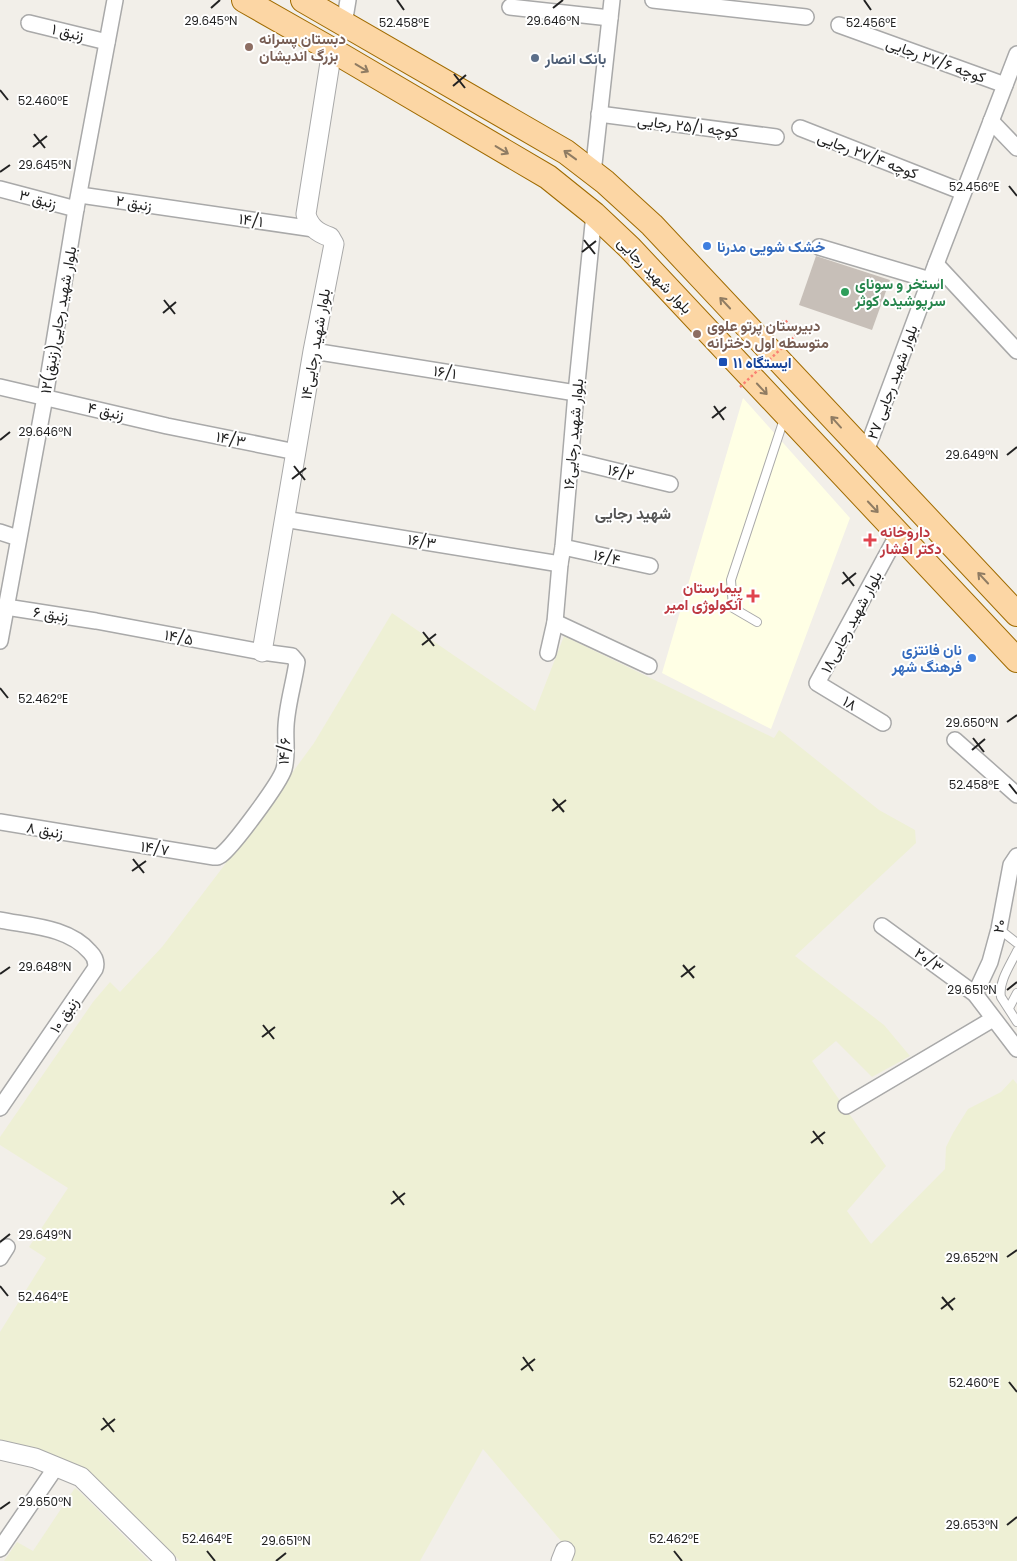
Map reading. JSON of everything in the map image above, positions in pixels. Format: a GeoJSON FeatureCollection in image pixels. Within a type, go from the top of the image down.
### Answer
{"type":"FeatureCollection","features":[{"type":"Feature","properties":{"kind":"main road","name":"بلوار شهید رجایی"},"geometry":{"type":"LineString","coordinates":[[244,0],[548,178],[594,214],[630,248],[1017,660]]}},
{"type":"Feature","properties":{"kind":"main road","name":"بلوار شهید رجایی"},"geometry":{"type":"LineString","coordinates":[[303,0],[566,152],[593,173],[652,225],[1017,614]]}},
{"type":"Feature","properties":{"kind":"street","name":"۱۲بلوار شهید رجایی(زنبق)"},"geometry":{"type":"LineString","coordinates":[[0,638],[45,397],[115,0]]}},
{"type":"Feature","properties":{"kind":"street"},"geometry":{"type":"LineString","coordinates":[[344,24],[348,0]]}},
{"type":"Feature","properties":{"kind":"street"},"geometry":{"type":"LineString","coordinates":[[593,173],[612,0]]}},
{"type":"Feature","properties":{"kind":"street"},"geometry":{"type":"LineString","coordinates":[[654,0],[806,17]]}},
{"type":"Feature","properties":{"kind":"street"},"geometry":{"type":"LineString","coordinates":[[510,7],[610,18]]}},
{"type":"Feature","properties":{"kind":"street","name":"زنبق ۱"},"geometry":{"type":"LineString","coordinates":[[29,23],[108,42]]}},
{"type":"Feature","properties":{"kind":"street","name":"کوچه ۲۷/۶ رجایی"},"geometry":{"type":"LineString","coordinates":[[840,25],[1005,86]]}},
{"type":"Feature","properties":{"kind":"street"},"geometry":{"type":"LineString","coordinates":[[314,229],[307,218],[307,208],[332,50]]}},
{"type":"Feature","properties":{"kind":"street","name":"۲۷ بلوار شهید رجایی"},"geometry":{"type":"LineString","coordinates":[[865,454],[1017,54]]}},
{"type":"Feature","properties":{"kind":"street","name":"کوچه ۲۵/۱ رجایی"},"geometry":{"type":"LineString","coordinates":[[599,114],[776,137]]}},
{"type":"Feature","properties":{"kind":"street"},"geometry":{"type":"LineString","coordinates":[[991,121],[1017,148]]}},
{"type":"Feature","properties":{"kind":"street","name":"کوچه ۲۷/۴ رجایی"},"geometry":{"type":"LineString","coordinates":[[800,128],[963,192]]}},
{"type":"Feature","properties":{"kind":"street","name":"زنبق ۳"},"geometry":{"type":"LineString","coordinates":[[0,188],[78,202]]}},
{"type":"Feature","properties":{"kind":"street","name":"زنبق ۲"},"geometry":{"type":"LineString","coordinates":[[78,202],[188,212]]}},
{"type":"Feature","properties":{"kind":"street","name":"۱۴/۱"},"geometry":{"type":"LineString","coordinates":[[188,212],[314,229]]}},
{"type":"Feature","properties":{"kind":"street","name":"بلوار شهید رجایی۱۶"},"geometry":{"type":"LineString","coordinates":[[548,653],[555,622],[563,547],[594,214]]}},
{"type":"Feature","properties":{"kind":"street","name":"بلوار شهید رجایی۱۴"},"geometry":{"type":"LineString","coordinates":[[262,652],[313,351],[334,244],[330,236],[314,229]]}},
{"type":"Feature","properties":{"kind":"street"},"geometry":{"type":"LineString","coordinates":[[819,247],[930,280]]}},
{"type":"Feature","properties":{"kind":"street"},"geometry":{"type":"LineString","coordinates":[[936,264],[1017,351]]}},
{"type":"Feature","properties":{"kind":"street","name":"۱۶/۱"},"geometry":{"type":"LineString","coordinates":[[313,351],[576,393]]}},
{"type":"Feature","properties":{"kind":"street","name":"زنبق ۴"},"geometry":{"type":"LineString","coordinates":[[0,387],[166,426]]}},
{"type":"Feature","properties":{"kind":"street","name":"۱۴/۳"},"geometry":{"type":"LineString","coordinates":[[166,426],[296,452]]}},
{"type":"Feature","properties":{"kind":"street","name":"۱۶/۲"},"geometry":{"type":"LineString","coordinates":[[571,460],[670,484]]}},
{"type":"Feature","properties":{"kind":"street","name":"۱۶/۳"},"geometry":{"type":"LineString","coordinates":[[284,519],[560,564]]}},
{"type":"Feature","properties":{"kind":"street"},"geometry":{"type":"LineString","coordinates":[[0,532],[18,538]]}},
{"type":"Feature","properties":{"kind":"street","name":"بلوار شهید رجایی۱۸"},"geometry":{"type":"LineString","coordinates":[[817,683],[898,534]]}},
{"type":"Feature","properties":{"kind":"street","name":"۱۶/۴"},"geometry":{"type":"LineString","coordinates":[[563,547],[650,566]]}},
{"type":"Feature","properties":{"kind":"street","name":"زنبق ۶"},"geometry":{"type":"LineString","coordinates":[[6,607],[96,621]]}},
{"type":"Feature","properties":{"kind":"street","name":"۱۴/۵"},"geometry":{"type":"LineString","coordinates":[[96,621],[262,652]]}},
{"type":"Feature","properties":{"kind":"street"},"geometry":{"type":"LineString","coordinates":[[555,622],[649,666]]}},
{"type":"Feature","properties":{"kind":"street","name":"۱۴/۶"},"geometry":{"type":"LineString","coordinates":[[219,857],[232,844],[247,824],[281,777],[284,768],[286,726],[297,662],[292,656],[262,652]]}},
{"type":"Feature","properties":{"kind":"street","name":"۱۸"},"geometry":{"type":"LineString","coordinates":[[817,683],[883,723]]}},
{"type":"Feature","properties":{"kind":"street"},"geometry":{"type":"LineString","coordinates":[[955,740],[1017,794]]}},
{"type":"Feature","properties":{"kind":"street","name":"زنبق ۸"},"geometry":{"type":"LineString","coordinates":[[0,822],[90,838]]}},
{"type":"Feature","properties":{"kind":"street","name":"۱۴/۷"},"geometry":{"type":"LineString","coordinates":[[90,838],[219,857]]}},
{"type":"Feature","properties":{"kind":"street","name":"۲۰"},"geometry":{"type":"LineString","coordinates":[[975,994],[990,962],[999,929],[1011,865],[1017,856]]}},
{"type":"Feature","properties":{"kind":"street","name":"زنبق ۱۰"},"geometry":{"type":"LineString","coordinates":[[0,920],[63,933],[77,940],[93,955],[97,964],[0,1108]]}},
{"type":"Feature","properties":{"kind":"street","name":"۲۰/۳"},"geometry":{"type":"LineString","coordinates":[[882,926],[975,994],[1017,1049]]}},
{"type":"Feature","properties":{"kind":"street"},"geometry":{"type":"LineString","coordinates":[[846,1106],[993,1019]]}},
{"type":"Feature","properties":{"kind":"street"},"geometry":{"type":"LineString","coordinates":[[0,1450],[35,1458],[81,1477],[166,1561]]}},
{"type":"Feature","properties":{"kind":"street"},"geometry":{"type":"LineString","coordinates":[[0,1549],[56,1467]]}},
{"type":"Feature","properties":{"kind":"lane"},"geometry":{"type":"LineString","coordinates":[[757,622],[733,608],[731,580],[786,414]]}},
{"type":"Feature","properties":{"kind":"lane"},"geometry":{"type":"LineString","coordinates":[[999,929],[1017,942]]}},
{"type":"Feature","properties":{"kind":"lane"},"geometry":{"type":"LineString","coordinates":[[1017,951],[1004,978],[1000,992],[1001,997],[1017,1022]]}},
{"type":"Feature","properties":{"kind":"lane"},"geometry":{"type":"LineString","coordinates":[[1009,1008],[1017,993]]}},
{"type":"Feature","properties":{"kind":"path"},"geometry":{"type":"LineString","coordinates":[[740,387],[797,334],[785,320]]}},
{"type":"Feature","properties":{"kind":"shaded area","name":"بیمارستان آنکولوژی امیر"},"geometry":{"type":"Polygon","coordinates":[[[743,398],[850,518],[771,729],[662,673],[743,398]]]}},
{"type":"Feature","properties":{"kind":"shaded area"},"geometry":{"type":"Polygon","coordinates":[[[392,613],[535,711],[564,636],[774,738],[779,730],[879,810],[915,830],[916,843],[795,956],[884,1025],[910,1056],[872,1077],[836,1041],[812,1061],[886,1166],[847,1211],[871,1244],[945,1169],[946,1147],[968,1109],[1001,1092],[1013,1079],[1017,1084],[1017,1561],[570,1561],[572,1554],[483,1449],[420,1561],[180,1561],[85,1468],[0,1441],[0,1332],[46,1258],[29,1247],[68,1188],[0,1145],[0,1137],[93,1002],[110,982],[120,992],[162,947],[223,867],[314,743],[392,613]]]}},
{"type":"Feature","properties":{"kind":"shaded area"},"geometry":{"type":"Polygon","coordinates":[[[75,1488],[149,1561],[4,1561],[17,1542],[33,1551],[75,1488]]]}},
{"type":"Feature","properties":{"kind":"building","name":"استخر و سونای سرپوشیده کوثر"},"geometry":{"type":"Polygon","coordinates":[[[816,256],[890,280],[872,330],[799,305],[816,256]]]}},
{"type":"Feature","properties":{"kind":"place","name":"دبستان پسرانه بزرگ اندیشان"},"geometry":{"type":"Point","coordinates":[249,47]}},
{"type":"Feature","properties":{"kind":"place","name":"بانک انصار"},"geometry":{"type":"Point","coordinates":[535,58]}},
{"type":"Feature","properties":{"kind":"place","name":"خشک شویی مدرنا"},"geometry":{"type":"Point","coordinates":[707,246]}},
{"type":"Feature","properties":{"kind":"place","name":"استخر و سونای سرپوشیده کوثر"},"geometry":{"type":"Point","coordinates":[845,292]}},
{"type":"Feature","properties":{"kind":"place","name":"دبیرستان پرتو علوی متوسطه اول دخترانه"},"geometry":{"type":"Point","coordinates":[697,334]}},
{"type":"Feature","properties":{"kind":"place","name":"ایستگاه ۱۱"},"geometry":{"type":"Point","coordinates":[723,362]}},
{"type":"Feature","properties":{"kind":"place","name":"داروخانه دکتر افشار"},"geometry":{"type":"Point","coordinates":[870,540]}},
{"type":"Feature","properties":{"kind":"place","name":"بیمارستان آنکولوژی امیر"},"geometry":{"type":"Point","coordinates":[753,596]}},
{"type":"Feature","properties":{"kind":"place","name":"نان فانتزی فرهنگ شهر"},"geometry":{"type":"Point","coordinates":[972,658]}},
{"type":"Feature","properties":{"kind":"district","name":"شهید رجایی"},"geometry":{"type":"Point","coordinates":[633,513]}}]}
